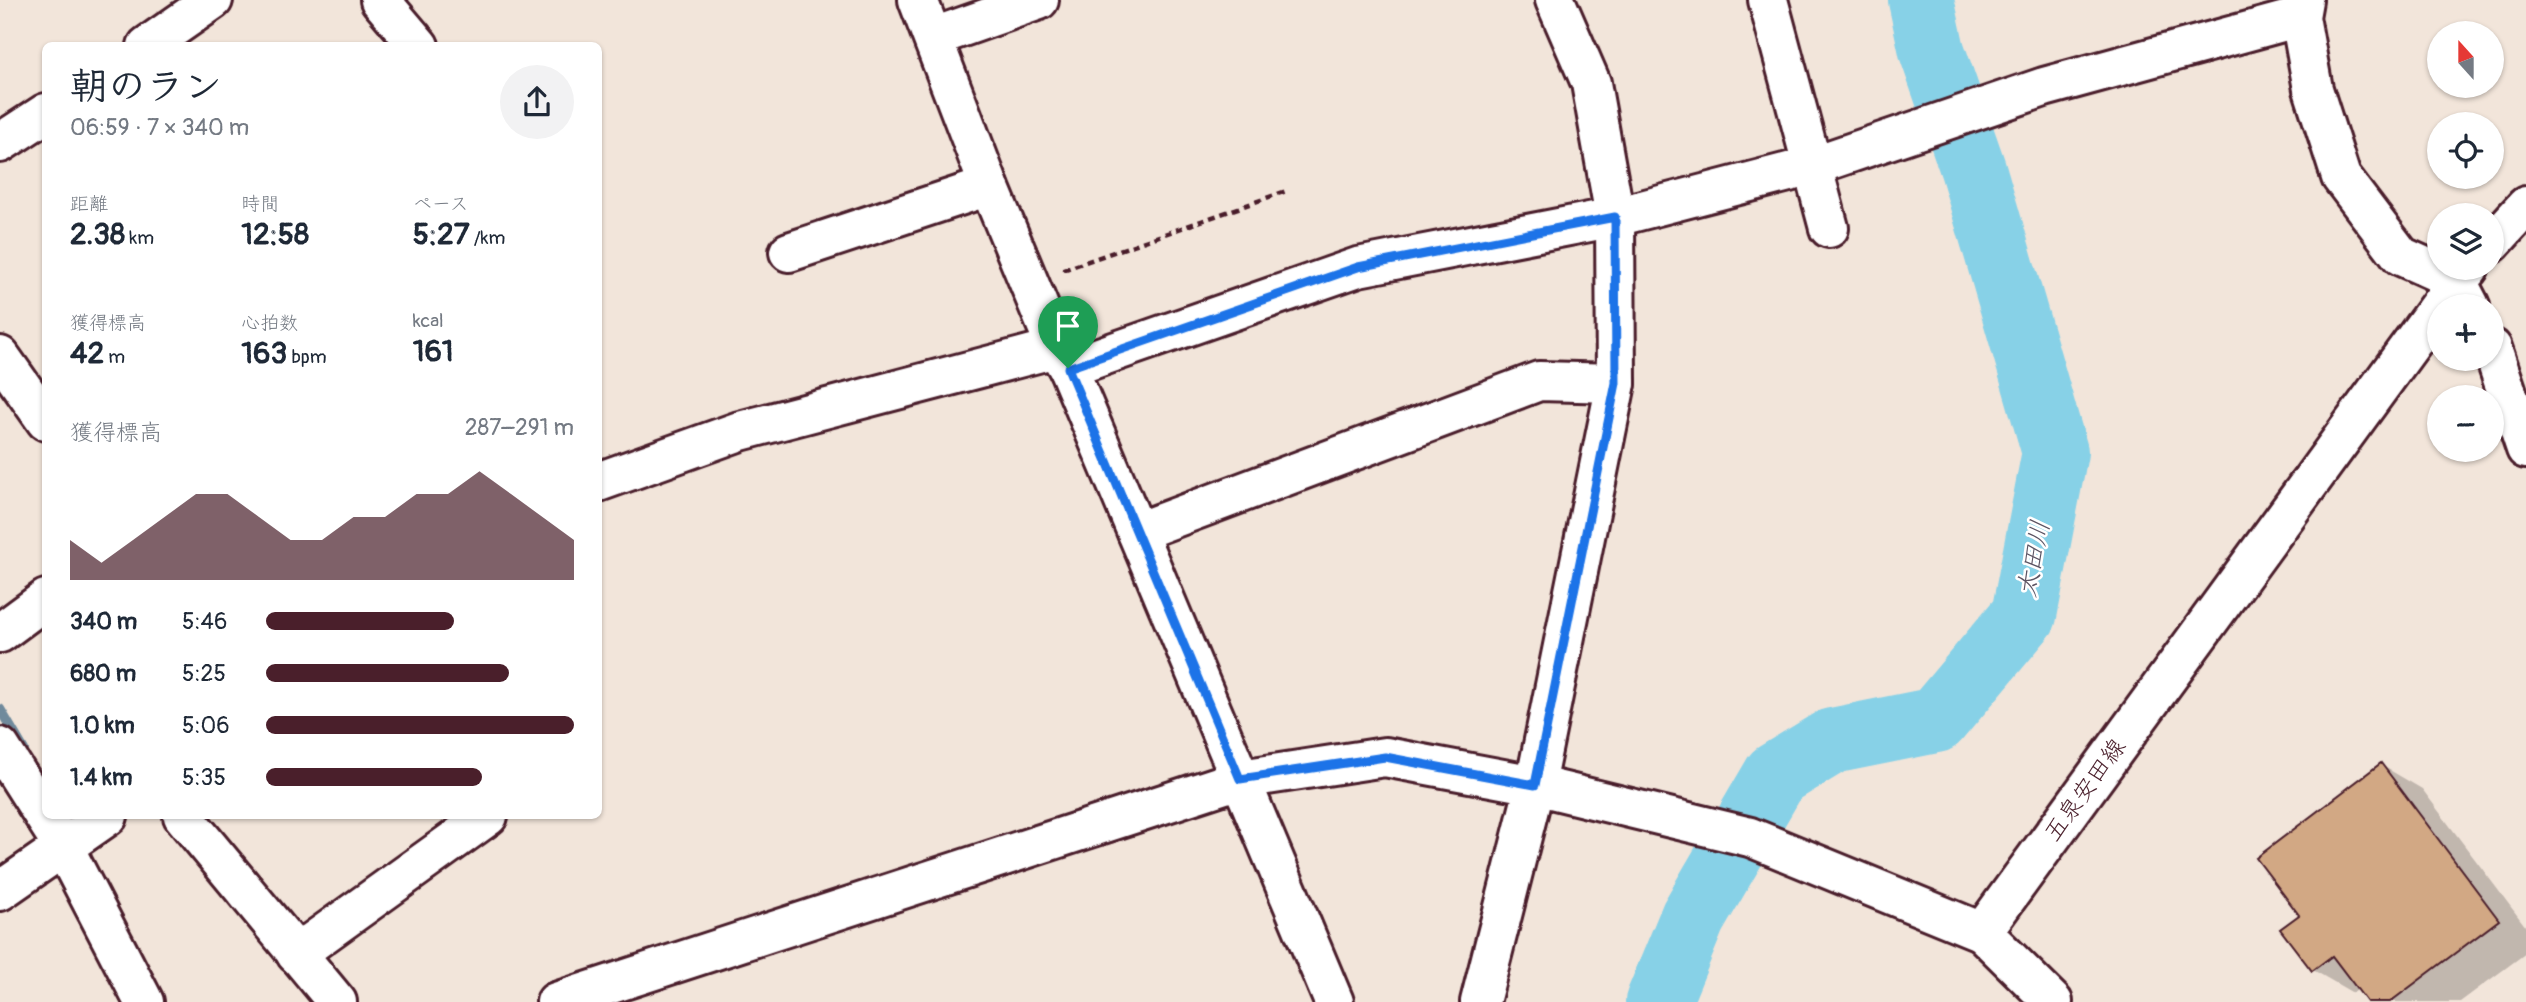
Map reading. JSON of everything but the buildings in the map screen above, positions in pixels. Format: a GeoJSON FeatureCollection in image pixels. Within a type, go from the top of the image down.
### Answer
{"type":"FeatureCollection","features":[{"type":"Feature","properties":{"kind":"street"},"geometry":{"type":"LineString","coordinates":[[153,42],[213,0]]}},
{"type":"Feature","properties":{"kind":"street"},"geometry":{"type":"LineString","coordinates":[[380,0],[416,42]]}},
{"type":"Feature","properties":{"kind":"street"},"geometry":{"type":"LineString","coordinates":[[918,0],[989,186],[1334,1002]]}},
{"type":"Feature","properties":{"kind":"street"},"geometry":{"type":"LineString","coordinates":[[934,37],[1040,0]]}},
{"type":"Feature","properties":{"kind":"street"},"geometry":{"type":"LineString","coordinates":[[1480,1002],[1535,785],[1616,383],[1615,217],[1591,83],[1555,0]]}},
{"type":"Feature","properties":{"kind":"street"},"geometry":{"type":"LineString","coordinates":[[1768,0],[1824,161],[1829,228]]}},
{"type":"Feature","properties":{"kind":"street"},"geometry":{"type":"LineString","coordinates":[[602,481],[740,431],[1062,358],[1358,267],[1615,217],[1824,161],[2044,87],[2302,9],[2313,89],[2341,177],[2401,256],[2465,285]]}},
{"type":"Feature","properties":{"kind":"street"},"geometry":{"type":"LineString","coordinates":[[0,143],[42,116]]}},
{"type":"Feature","properties":{"kind":"street"},"geometry":{"type":"LineString","coordinates":[[789,252],[989,186]]}},
{"type":"Feature","properties":{"kind":"street"},"geometry":{"type":"LineString","coordinates":[[2504,230],[2526,206]]}},
{"type":"Feature","properties":{"kind":"street","name":"五泉安田線"},"geometry":{"type":"LineString","coordinates":[[1982,932],[2465,285]]}},
{"type":"Feature","properties":{"kind":"street"},"geometry":{"type":"LineString","coordinates":[[0,356],[42,415]]}},
{"type":"Feature","properties":{"kind":"street"},"geometry":{"type":"LineString","coordinates":[[2500,371],[2526,449]]}},
{"type":"Feature","properties":{"kind":"street"},"geometry":{"type":"LineString","coordinates":[[1137,531],[1539,381],[1616,383]]}},
{"type":"Feature","properties":{"kind":"street"},"geometry":{"type":"LineString","coordinates":[[0,633],[42,602]]}},
{"type":"Feature","properties":{"kind":"street"},"geometry":{"type":"LineString","coordinates":[[0,747],[42,813]]}},
{"type":"Feature","properties":{"kind":"street"},"geometry":{"type":"LineString","coordinates":[[556,1002],[1240,779],[1385,757],[1535,785],[1750,837],[1982,932],[2053,1002]]}},
{"type":"Feature","properties":{"kind":"street"},"geometry":{"type":"LineString","coordinates":[[46,819],[63,846],[144,1002]]}},
{"type":"Feature","properties":{"kind":"street"},"geometry":{"type":"LineString","coordinates":[[0,891],[104,819]]}},
{"type":"Feature","properties":{"kind":"street"},"geometry":{"type":"LineString","coordinates":[[185,819],[337,1002]]}},
{"type":"Feature","properties":{"kind":"street"},"geometry":{"type":"LineString","coordinates":[[296,954],[484,819]]}},
{"type":"Feature","properties":{"kind":"path"},"geometry":{"type":"LineString","coordinates":[[1030,282],[1286,191]]}},
{"type":"Feature","properties":{"kind":"waterway","name":"太田川"},"geometry":{"type":"LineString","coordinates":[[1658,1002],[1693,917],[1776,775],[1832,741],[1936,720],[2024,615],[2055,452],[1973,169],[1932,51],[1921,0]]}},
{"type":"Feature","properties":{"kind":"waterway"},"geometry":{"type":"LineString","coordinates":[[0,709],[24,750]]}},
{"type":"Feature","properties":{"kind":"route"},"geometry":{"type":"LineString","coordinates":[[1615,217],[1616,383],[1535,785],[1385,757],[1240,779],[1068,368],[1358,267],[1615,217]]}}]}
